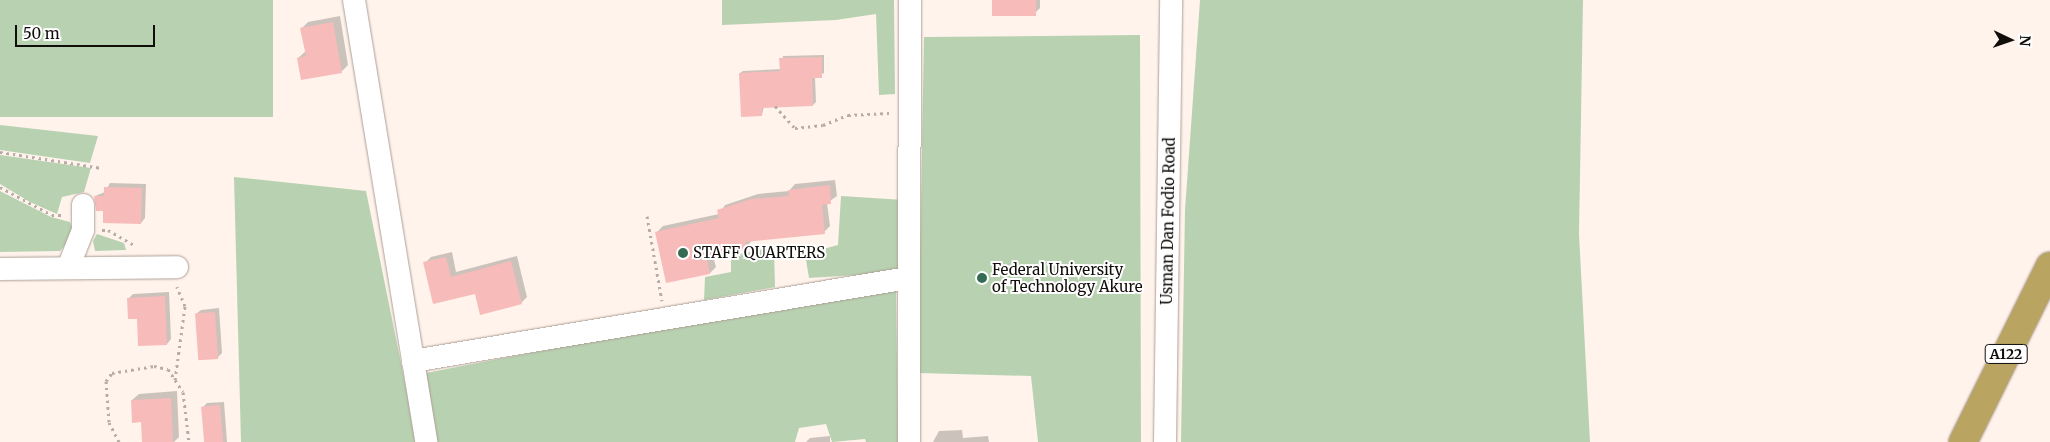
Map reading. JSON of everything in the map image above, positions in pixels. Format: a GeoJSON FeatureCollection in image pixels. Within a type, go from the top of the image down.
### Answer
{"type":"FeatureCollection","features":[{"type":"Feature","properties":{"kind":"highway","name":"A122"},"geometry":{"type":"LineString","coordinates":[[1963,442],[2050,266]]}},
{"type":"Feature","properties":{"kind":"street"},"geometry":{"type":"LineString","coordinates":[[354,0],[426,442]]}},
{"type":"Feature","properties":{"kind":"street"},"geometry":{"type":"LineString","coordinates":[[909,442],[910,0]]}},
{"type":"Feature","properties":{"kind":"street","name":"Usman Dan Fodio Road"},"geometry":{"type":"LineString","coordinates":[[1165,442],[1171,0]]}},
{"type":"Feature","properties":{"kind":"street"},"geometry":{"type":"LineString","coordinates":[[68,268],[83,230],[83,205]]}},
{"type":"Feature","properties":{"kind":"street"},"geometry":{"type":"LineString","coordinates":[[0,269],[177,267]]}},
{"type":"Feature","properties":{"kind":"street"},"geometry":{"type":"LineString","coordinates":[[413,361],[908,278]]}},
{"type":"Feature","properties":{"kind":"path"},"geometry":{"type":"LineString","coordinates":[[775,106],[794,128],[823,125],[848,114],[889,113],[909,119]]}},
{"type":"Feature","properties":{"kind":"path"},"geometry":{"type":"LineString","coordinates":[[0,152],[102,168]]}},
{"type":"Feature","properties":{"kind":"path"},"geometry":{"type":"LineString","coordinates":[[0,187],[52,215],[70,215],[83,230],[108,230],[141,249]]}},
{"type":"Feature","properties":{"kind":"path"},"geometry":{"type":"LineString","coordinates":[[647,216],[666,319]]}},
{"type":"Feature","properties":{"kind":"path"},"geometry":{"type":"LineString","coordinates":[[175,380],[185,306],[176,283],[177,267]]}},
{"type":"Feature","properties":{"kind":"path"},"geometry":{"type":"LineString","coordinates":[[119,442],[109,422],[105,403],[106,381],[112,373],[154,366],[168,369],[175,380],[186,406],[189,442]]}},
{"type":"Feature","properties":{"kind":"green space"},"geometry":{"type":"Polygon","coordinates":[[[0,0],[273,0],[273,117],[0,117],[0,0]]]}},
{"type":"Feature","properties":{"kind":"green space"},"geometry":{"type":"Polygon","coordinates":[[[722,0],[894,0],[895,94],[879,95],[876,14],[836,20],[722,25],[722,0]]]}},
{"type":"Feature","properties":{"kind":"green space"},"geometry":{"type":"Polygon","coordinates":[[[1200,0],[1583,0],[1579,234],[1590,442],[1181,442],[1185,210],[1200,0]]]}},
{"type":"Feature","properties":{"kind":"green space"},"geometry":{"type":"Polygon","coordinates":[[[1140,35],[1141,442],[1038,442],[1031,376],[918,373],[924,37],[1140,35]]]}},
{"type":"Feature","properties":{"kind":"green space"},"geometry":{"type":"Polygon","coordinates":[[[0,125],[98,136],[90,163],[0,150],[0,125]]]}},
{"type":"Feature","properties":{"kind":"green space"},"geometry":{"type":"Polygon","coordinates":[[[0,155],[91,168],[84,192],[62,197],[57,214],[30,202],[0,184],[0,155]]]}},
{"type":"Feature","properties":{"kind":"green space"},"geometry":{"type":"Polygon","coordinates":[[[234,177],[366,191],[417,442],[241,442],[234,177]]]}},
{"type":"Feature","properties":{"kind":"green space"},"geometry":{"type":"Polygon","coordinates":[[[0,191],[51,217],[70,222],[74,234],[60,251],[0,252],[0,191]]]}},
{"type":"Feature","properties":{"kind":"green space"},"geometry":{"type":"Polygon","coordinates":[[[841,196],[904,200],[902,272],[809,278],[805,254],[838,245],[841,196]]]}},
{"type":"Feature","properties":{"kind":"green space"},"geometry":{"type":"Polygon","coordinates":[[[97,234],[124,243],[126,250],[95,251],[93,241],[97,234]]]}},
{"type":"Feature","properties":{"kind":"green space"},"geometry":{"type":"Polygon","coordinates":[[[774,247],[775,287],[704,300],[705,277],[731,272],[731,256],[774,247]]]}},
{"type":"Feature","properties":{"kind":"green space"},"geometry":{"type":"Polygon","coordinates":[[[896,290],[898,442],[866,442],[865,439],[832,442],[826,424],[799,428],[795,442],[436,442],[426,373],[701,320],[896,290]]]}},
{"type":"Feature","properties":{"kind":"building"},"geometry":{"type":"Polygon","coordinates":[[[992,0],[1036,0],[1036,16],[992,16],[992,0]]]}},
{"type":"Feature","properties":{"kind":"building"},"geometry":{"type":"Polygon","coordinates":[[[333,22],[342,73],[301,80],[297,58],[306,56],[300,28],[333,22]]]}},
{"type":"Feature","properties":{"kind":"building"},"geometry":{"type":"Polygon","coordinates":[[[822,57],[822,78],[812,78],[813,106],[762,108],[762,116],[741,117],[739,73],[780,71],[779,58],[822,57]]]}},
{"type":"Feature","properties":{"kind":"building"},"geometry":{"type":"Polygon","coordinates":[[[830,185],[831,204],[822,205],[825,234],[745,242],[747,249],[707,259],[710,274],[666,283],[655,232],[719,218],[717,210],[751,199],[789,196],[788,190],[830,185]]]}},
{"type":"Feature","properties":{"kind":"building"},"geometry":{"type":"Polygon","coordinates":[[[104,187],[142,188],[141,224],[103,223],[103,211],[96,211],[94,196],[104,196],[104,187]]]}},
{"type":"Feature","properties":{"kind":"building"},"geometry":{"type":"Polygon","coordinates":[[[446,257],[451,277],[511,261],[522,304],[480,315],[475,294],[433,304],[423,262],[446,257]]]}},
{"type":"Feature","properties":{"kind":"building"},"geometry":{"type":"Polygon","coordinates":[[[165,296],[167,345],[138,346],[137,319],[128,319],[127,298],[165,296]]]}},
{"type":"Feature","properties":{"kind":"building"},"geometry":{"type":"Polygon","coordinates":[[[215,312],[218,359],[198,360],[195,313],[215,312]]]}},
{"type":"Feature","properties":{"kind":"building"},"geometry":{"type":"Polygon","coordinates":[[[171,398],[173,442],[142,442],[141,422],[132,423],[131,400],[171,398]]]}},
{"type":"Feature","properties":{"kind":"building"},"geometry":{"type":"Polygon","coordinates":[[[220,405],[223,442],[204,442],[201,407],[220,405]]]}},
{"type":"Feature","properties":{"kind":"place","name":"STAFF QUARTERS"},"geometry":{"type":"Point","coordinates":[683,253]}},
{"type":"Feature","properties":{"kind":"place","name":"Federal University of Technology Akure"},"geometry":{"type":"Point","coordinates":[982,278]}}]}
